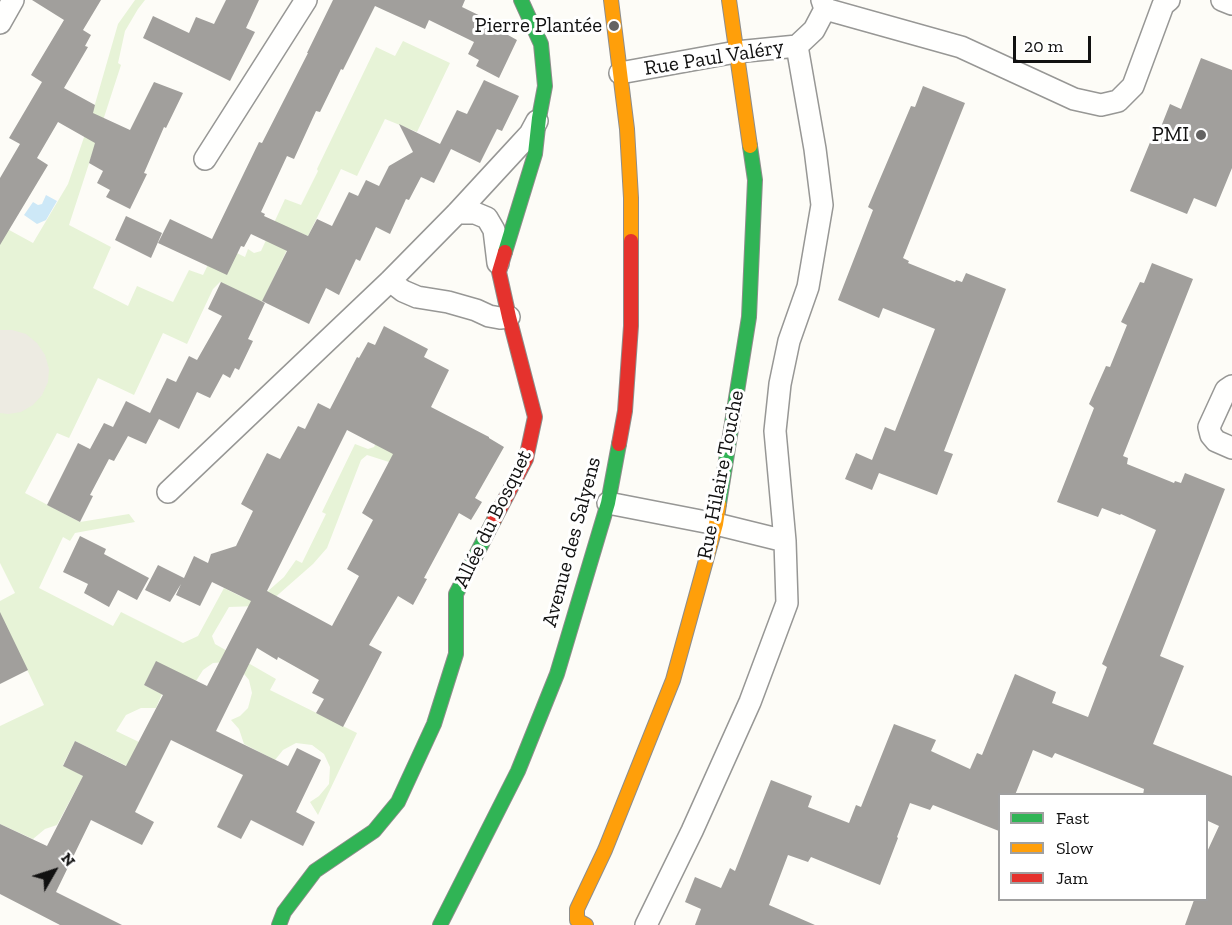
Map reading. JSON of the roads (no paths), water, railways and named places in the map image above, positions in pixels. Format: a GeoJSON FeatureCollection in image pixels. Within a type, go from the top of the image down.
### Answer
{"type":"FeatureCollection","features":[{"type":"Feature","properties":{"kind":"street"},"geometry":{"type":"LineString","coordinates":[[0,23],[13,0]]}},
{"type":"Feature","properties":{"kind":"street"},"geometry":{"type":"LineString","coordinates":[[206,159],[306,0]]}},
{"type":"Feature","properties":{"kind":"street","name":"Allée du Bosquet"},"geometry":{"type":"LineString","coordinates":[[499,272],[535,154],[545,86],[541,44],[521,0]]}},
{"type":"Feature","properties":{"kind":"street","name":"Avenue des Salyens"},"geometry":{"type":"LineString","coordinates":[[440,925],[518,771],[557,674],[608,502],[625,411],[631,326],[631,198],[627,129],[611,0]]}},
{"type":"Feature","properties":{"kind":"street","name":"Rue Hilaire Touche"},"geometry":{"type":"LineString","coordinates":[[586,925],[578,920],[577,909],[606,850],[673,680],[716,524],[749,317],[755,180],[729,0]]}},
{"type":"Feature","properties":{"kind":"street","name":"Rue Paul Valéry"},"geometry":{"type":"LineString","coordinates":[[620,73],[736,51],[797,46],[814,30],[824,5],[961,48],[1074,99],[1101,105],[1118,101],[1133,86],[1163,5],[1169,0]]}},
{"type":"Feature","properties":{"kind":"street"},"geometry":{"type":"LineString","coordinates":[[1222,0],[1232,4]]}},
{"type":"Feature","properties":{"kind":"street","name":"Rue Hilaire Touche"},"geometry":{"type":"LineString","coordinates":[[646,925],[692,831],[750,702],[787,603],[785,541],[775,431],[780,384],[789,341],[808,287],[822,205],[797,46]]}},
{"type":"Feature","properties":{"kind":"street"},"geometry":{"type":"LineString","coordinates":[[168,492],[390,281],[530,134],[539,118]]}},
{"type":"Feature","properties":{"kind":"street","name":"Allée du Bosquet"},"geometry":{"type":"LineString","coordinates":[[279,925],[284,912],[315,871],[374,831],[398,802],[434,724],[456,654],[456,594],[526,459],[535,417],[499,272],[494,230],[488,218],[475,213],[457,213]]}},
{"type":"Feature","properties":{"kind":"street"},"geometry":{"type":"LineString","coordinates":[[390,281],[403,291],[417,297],[448,302],[489,316],[509,317]]}},
{"type":"Feature","properties":{"kind":"street"},"geometry":{"type":"LineString","coordinates":[[1232,386],[1226,390],[1209,427],[1210,435],[1216,441],[1232,448]]}},
{"type":"Feature","properties":{"kind":"street"},"geometry":{"type":"LineString","coordinates":[[608,502],[785,541]]}},
{"type":"Feature","properties":{"kind":"water"},"geometry":{"type":"Polygon","coordinates":[[[46,195],[57,201],[46,220],[37,224],[24,215],[33,202],[38,205],[42,204],[46,195]]]}},
{"type":"Feature","properties":{"kind":"place","name":"Pierre Plantée"},"geometry":{"type":"Point","coordinates":[614,26]}},
{"type":"Feature","properties":{"kind":"place","name":"PMI"},"geometry":{"type":"Point","coordinates":[1201,135]}}]}
